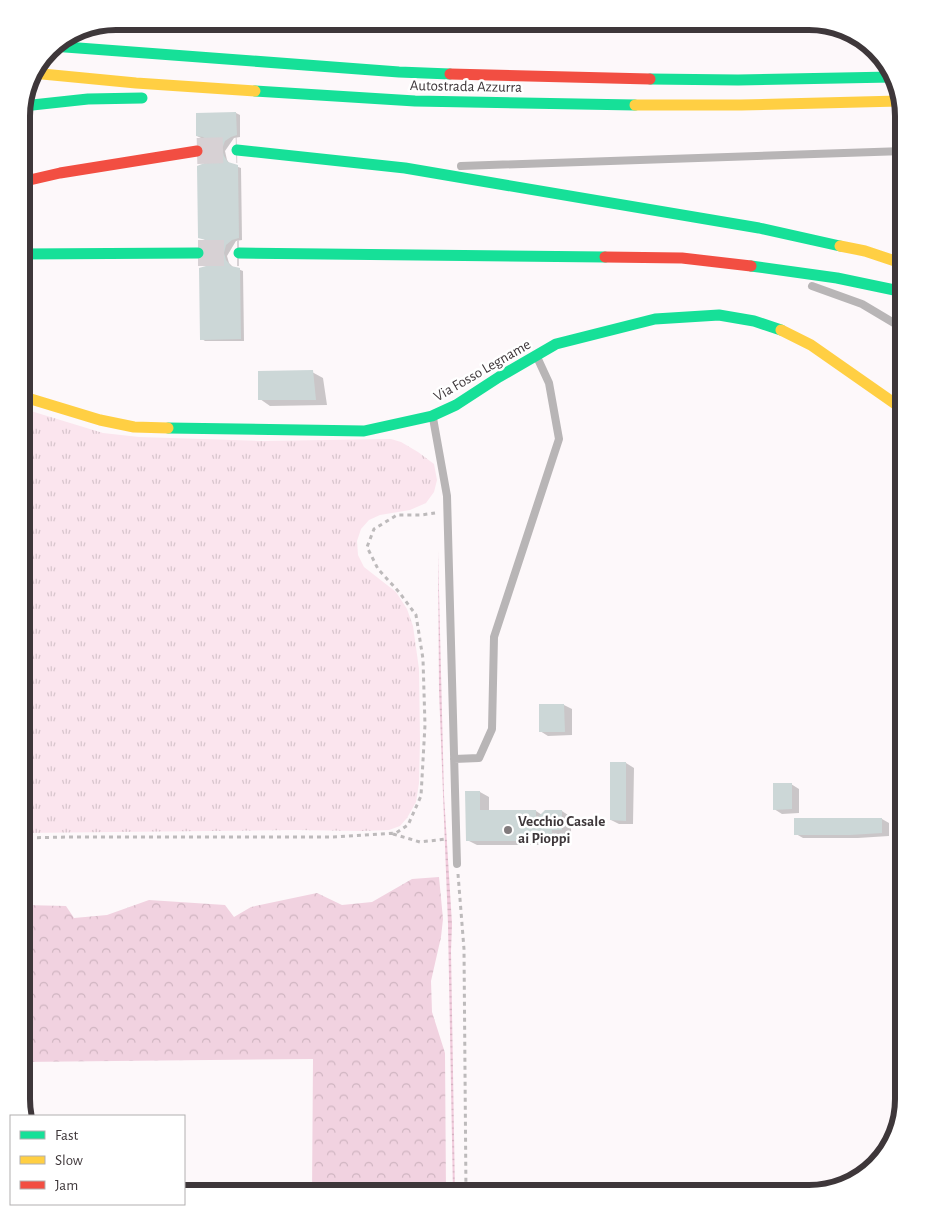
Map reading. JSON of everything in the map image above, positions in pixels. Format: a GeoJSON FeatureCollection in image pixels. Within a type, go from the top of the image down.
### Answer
{"type":"FeatureCollection","features":[{"type":"Feature","properties":{"kind":"main road","name":"Autostrada Azzurra"},"geometry":{"type":"LineString","coordinates":[[65,47],[399,72],[738,80],[885,77]]}},
{"type":"Feature","properties":{"kind":"main road","name":"Autostrada Azzurra"},"geometry":{"type":"LineString","coordinates":[[42,74],[136,83],[415,101],[619,105],[893,101]]}},
{"type":"Feature","properties":{"kind":"main road"},"geometry":{"type":"LineString","coordinates":[[31,105],[88,99],[151,98]]}},
{"type":"Feature","properties":{"kind":"main road"},"geometry":{"type":"LineString","coordinates":[[209,99],[415,101]]}},
{"type":"Feature","properties":{"kind":"main road"},"geometry":{"type":"LineString","coordinates":[[237,150],[405,168],[760,228],[865,250],[895,261]]}},
{"type":"Feature","properties":{"kind":"main road"},"geometry":{"type":"LineString","coordinates":[[30,180],[60,173],[197,151]]}},
{"type":"Feature","properties":{"kind":"main road"},"geometry":{"type":"LineString","coordinates":[[30,254],[198,253]]}},
{"type":"Feature","properties":{"kind":"main road"},"geometry":{"type":"LineString","coordinates":[[239,253],[682,258],[800,272],[895,290]]}},
{"type":"Feature","properties":{"kind":"main road","name":"Via Fosso Legname"},"geometry":{"type":"LineString","coordinates":[[30,399],[100,420],[134,427],[364,431],[432,416],[456,405],[556,344],[655,319],[719,315],[754,321],[787,332],[811,345],[895,404]]}},
{"type":"Feature","properties":{"kind":"lane"},"geometry":{"type":"LineString","coordinates":[[451,166],[895,151]]}},
{"type":"Feature","properties":{"kind":"lane"},"geometry":{"type":"LineString","coordinates":[[405,168],[442,167]]}},
{"type":"Feature","properties":{"kind":"lane"},"geometry":{"type":"LineString","coordinates":[[756,267],[862,304],[895,324]]}},
{"type":"Feature","properties":{"kind":"lane"},"geometry":{"type":"LineString","coordinates":[[454,759],[479,758],[492,729],[494,637],[559,439],[549,383],[536,356]]}},
{"type":"Feature","properties":{"kind":"lane"},"geometry":{"type":"LineString","coordinates":[[432,416],[447,496],[448,511],[457,864]]}},
{"type":"Feature","properties":{"kind":"path"},"geometry":{"type":"LineString","coordinates":[[30,838],[333,837],[396,833],[408,825],[421,796],[425,724],[423,659],[416,615],[399,592],[378,569],[367,547],[374,528],[397,515],[421,516],[448,511]]}},
{"type":"Feature","properties":{"kind":"path"},"geometry":{"type":"LineString","coordinates":[[390,833],[420,842],[440,840]]}},
{"type":"Feature","properties":{"kind":"path"},"geometry":{"type":"LineString","coordinates":[[457,864],[464,950],[466,1185]]}},
{"type":"Feature","properties":{"kind":"green space"},"geometry":{"type":"Polygon","coordinates":[[[30,411],[103,433],[139,437],[261,441],[391,439],[401,442],[434,464],[437,480],[434,492],[426,503],[410,510],[380,515],[369,520],[361,529],[357,541],[358,555],[364,567],[396,592],[407,609],[413,626],[419,669],[420,740],[419,783],[416,802],[400,826],[389,830],[30,833],[30,411]]]}},
{"type":"Feature","properties":{"kind":"green space"},"geometry":{"type":"Polygon","coordinates":[[[439,877],[443,919],[431,981],[432,1012],[445,1053],[446,1185],[312,1185],[313,1059],[30,1062],[30,905],[66,906],[74,918],[107,915],[149,900],[225,905],[234,917],[251,907],[317,893],[342,905],[372,902],[412,879],[439,877]]]}},
{"type":"Feature","properties":{"kind":"shaded area"},"geometry":{"type":"Polygon","coordinates":[[[438,550],[444,795],[452,924],[455,1185],[453,1185],[448,924],[439,690],[438,550]]]}},
{"type":"Feature","properties":{"kind":"building"},"geometry":{"type":"Polygon","coordinates":[[[236,112],[237,135],[225,141],[222,149],[228,162],[238,165],[239,238],[232,240],[226,245],[224,253],[226,260],[231,266],[240,268],[241,339],[200,340],[199,268],[206,266],[211,261],[213,252],[211,245],[206,240],[198,238],[197,166],[207,162],[211,157],[212,149],[208,141],[203,137],[196,136],[196,113],[236,112]]]}},
{"type":"Feature","properties":{"kind":"building"},"geometry":{"type":"Polygon","coordinates":[[[313,370],[316,400],[258,400],[258,371],[313,370]]]}},
{"type":"Feature","properties":{"kind":"building"},"geometry":{"type":"Polygon","coordinates":[[[539,704],[564,704],[565,732],[539,732],[539,704]]]}},
{"type":"Feature","properties":{"kind":"building"},"geometry":{"type":"Polygon","coordinates":[[[610,762],[626,762],[626,821],[610,820],[610,762]]]}},
{"type":"Feature","properties":{"kind":"building"},"geometry":{"type":"Polygon","coordinates":[[[773,783],[792,783],[792,809],[773,810],[773,783]]]}},
{"type":"Feature","properties":{"kind":"building"},"geometry":{"type":"Polygon","coordinates":[[[465,791],[480,791],[480,810],[536,810],[536,819],[545,810],[562,810],[562,830],[552,830],[551,841],[466,841],[465,791]]]}},
{"type":"Feature","properties":{"kind":"building"},"geometry":{"type":"Polygon","coordinates":[[[794,818],[882,818],[882,833],[794,835],[794,818]]]}},
{"type":"Feature","properties":{"kind":"tunnel"},"geometry":{"type":"LineString","coordinates":[[197,151],[237,150]]}},
{"type":"Feature","properties":{"kind":"tunnel"},"geometry":{"type":"LineString","coordinates":[[198,253],[239,253]]}},
{"type":"Feature","properties":{"kind":"traffic: fast"},"geometry":{"type":"LineString","coordinates":[[65,47],[399,72],[450,74]]}},
{"type":"Feature","properties":{"kind":"traffic: fast"},"geometry":{"type":"LineString","coordinates":[[650,79],[738,80],[885,77]]}},
{"type":"Feature","properties":{"kind":"traffic: fast"},"geometry":{"type":"LineString","coordinates":[[255,91],[415,101],[635,105]]}},
{"type":"Feature","properties":{"kind":"traffic: fast"},"geometry":{"type":"LineString","coordinates":[[31,105],[88,99],[142,98]]}},
{"type":"Feature","properties":{"kind":"traffic: fast"},"geometry":{"type":"LineString","coordinates":[[237,150],[405,168],[759,228],[840,246]]}},
{"type":"Feature","properties":{"kind":"traffic: fast"},"geometry":{"type":"LineString","coordinates":[[30,254],[198,253]]}},
{"type":"Feature","properties":{"kind":"traffic: fast"},"geometry":{"type":"LineString","coordinates":[[239,253],[605,257]]}},
{"type":"Feature","properties":{"kind":"traffic: fast"},"geometry":{"type":"LineString","coordinates":[[751,266],[837,278],[895,290]]}},
{"type":"Feature","properties":{"kind":"traffic: fast"},"geometry":{"type":"LineString","coordinates":[[168,428],[364,431],[432,416],[456,405],[499,377],[556,344],[655,319],[719,315],[754,321],[781,330]]}},
{"type":"Feature","properties":{"kind":"traffic: slow"},"geometry":{"type":"LineString","coordinates":[[42,74],[136,83],[255,91]]}},
{"type":"Feature","properties":{"kind":"traffic: slow"},"geometry":{"type":"LineString","coordinates":[[635,105],[741,105],[893,101]]}},
{"type":"Feature","properties":{"kind":"traffic: slow"},"geometry":{"type":"LineString","coordinates":[[840,246],[865,251],[895,261]]}},
{"type":"Feature","properties":{"kind":"traffic: slow"},"geometry":{"type":"LineString","coordinates":[[781,330],[811,345],[895,404]]}},
{"type":"Feature","properties":{"kind":"traffic: slow"},"geometry":{"type":"LineString","coordinates":[[30,399],[100,420],[134,427],[168,428]]}},
{"type":"Feature","properties":{"kind":"traffic: jam"},"geometry":{"type":"LineString","coordinates":[[450,74],[650,79]]}},
{"type":"Feature","properties":{"kind":"traffic: jam"},"geometry":{"type":"LineString","coordinates":[[30,180],[60,173],[197,151]]}},
{"type":"Feature","properties":{"kind":"traffic: jam"},"geometry":{"type":"LineString","coordinates":[[605,257],[682,258],[751,266]]}},
{"type":"Feature","properties":{"kind":"place","name":"Vecchio Casale ai Pioppi"},"geometry":{"type":"Point","coordinates":[508,830]}}]}
